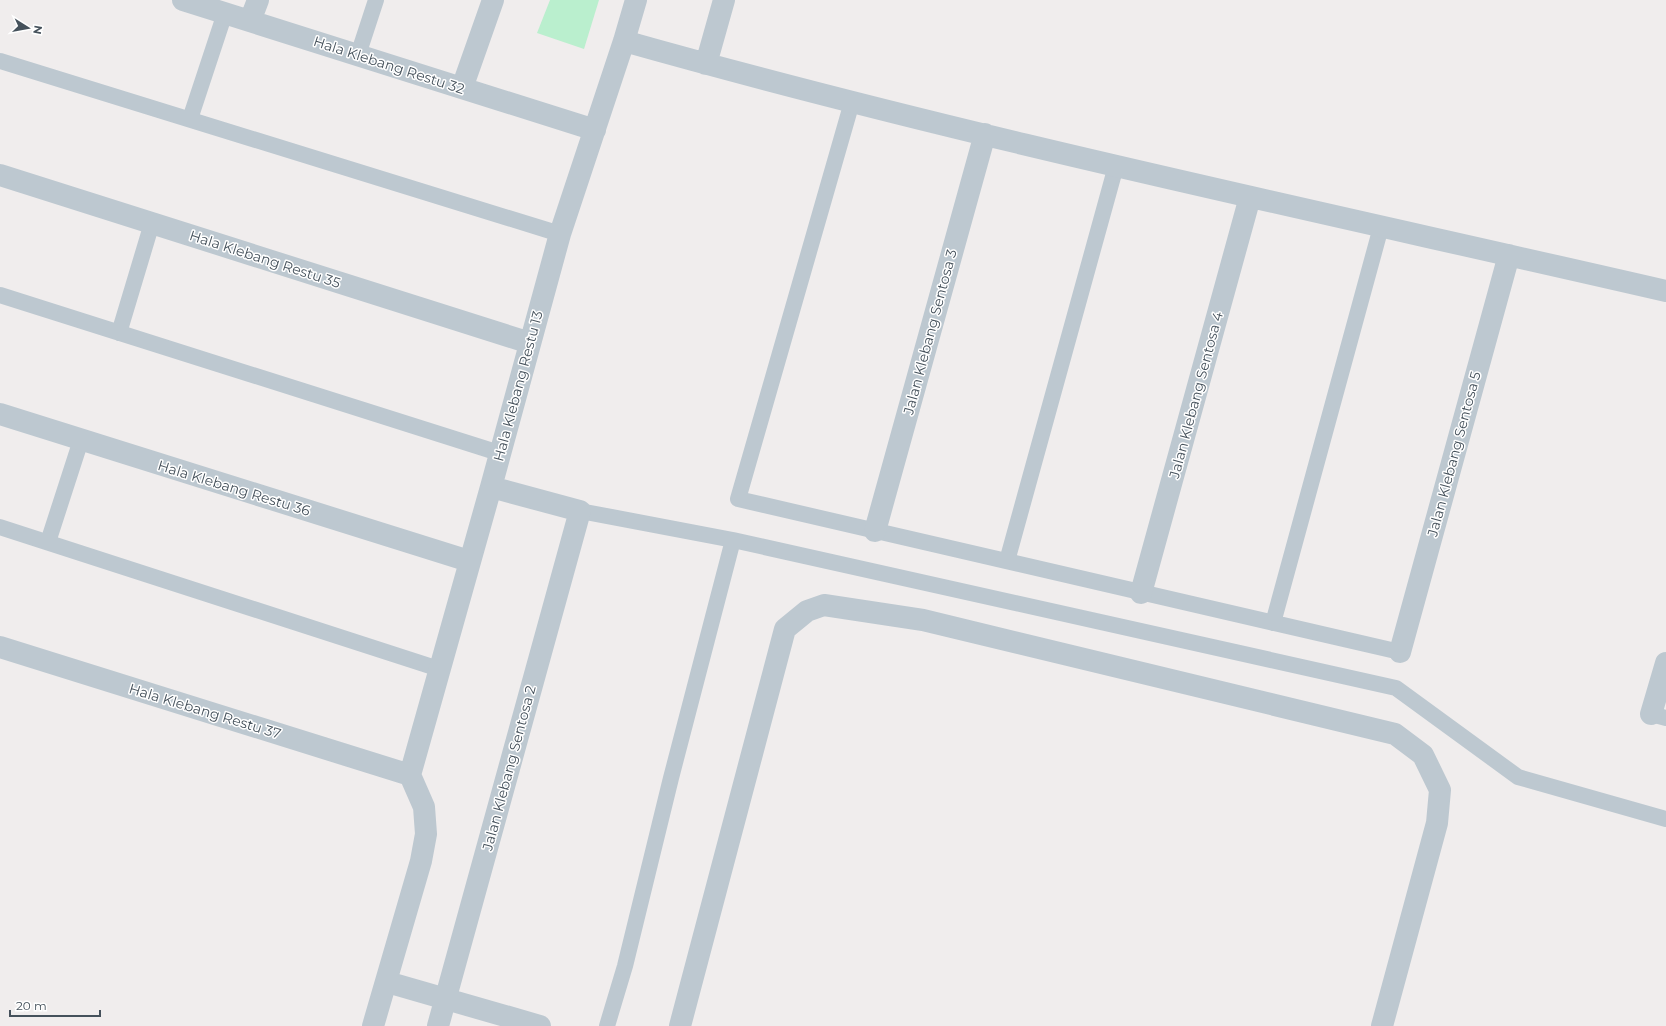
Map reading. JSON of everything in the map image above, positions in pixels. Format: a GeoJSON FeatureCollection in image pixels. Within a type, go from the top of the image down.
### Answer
{"type":"FeatureCollection","features":[{"type":"Feature","properties":{"kind":"street","name":"Hala Klebang Restu 32"},"geometry":{"type":"LineString","coordinates":[[182,0],[596,130]]}},
{"type":"Feature","properties":{"kind":"street"},"geometry":{"type":"LineString","coordinates":[[250,21],[258,0]]}},
{"type":"Feature","properties":{"kind":"street"},"geometry":{"type":"LineString","coordinates":[[462,88],[493,0]]}},
{"type":"Feature","properties":{"kind":"street","name":"Hala Klebang Restu 13"},"geometry":{"type":"LineString","coordinates":[[410,775],[560,234],[596,130],[636,0]]}},
{"type":"Feature","properties":{"kind":"street"},"geometry":{"type":"LineString","coordinates":[[706,64],[724,0]]}},
{"type":"Feature","properties":{"kind":"street"},"geometry":{"type":"LineString","coordinates":[[624,41],[852,102],[1116,166],[1666,291]]}},
{"type":"Feature","properties":{"kind":"street","name":"Jalan Klebang Sentosa 3"},"geometry":{"type":"LineString","coordinates":[[876,531],[985,134]]}},
{"type":"Feature","properties":{"kind":"street","name":"Hala Klebang Restu 35"},"geometry":{"type":"LineString","coordinates":[[0,175],[530,343]]}},
{"type":"Feature","properties":{"kind":"street","name":"Jalan Klebang Sentosa 4"},"geometry":{"type":"LineString","coordinates":[[1141,593],[1250,197]]}},
{"type":"Feature","properties":{"kind":"street","name":"Jalan Klebang Sentosa 5"},"geometry":{"type":"LineString","coordinates":[[1400,652],[1509,255]]}},
{"type":"Feature","properties":{"kind":"street","name":"Hala Klebang Restu 36"},"geometry":{"type":"LineString","coordinates":[[0,414],[469,561]]}},
{"type":"Feature","properties":{"kind":"street"},"geometry":{"type":"LineString","coordinates":[[491,487],[580,511]]}},
{"type":"Feature","properties":{"kind":"street","name":"Jalan Klebang Sentosa 2"},"geometry":{"type":"LineString","coordinates":[[438,1026],[580,511]]}},
{"type":"Feature","properties":{"kind":"street"},"geometry":{"type":"LineString","coordinates":[[680,1026],[785,629],[807,611],[824,605],[923,620],[1395,734],[1423,755],[1440,790],[1436,823],[1382,1026]]}},
{"type":"Feature","properties":{"kind":"street","name":"Hala Klebang Restu 37"},"geometry":{"type":"LineString","coordinates":[[0,647],[410,775]]}},
{"type":"Feature","properties":{"kind":"street"},"geometry":{"type":"LineString","coordinates":[[1658,716],[1666,663]]}},
{"type":"Feature","properties":{"kind":"street"},"geometry":{"type":"LineString","coordinates":[[373,1026],[421,861],[426,834],[424,807],[410,775]]}},
{"type":"Feature","properties":{"kind":"street"},"geometry":{"type":"LineString","coordinates":[[386,982],[540,1026]]}},
{"type":"Feature","properties":{"kind":"lane"},"geometry":{"type":"LineString","coordinates":[[358,55],[376,0]]}},
{"type":"Feature","properties":{"kind":"lane"},"geometry":{"type":"LineString","coordinates":[[190,119],[225,13]]}},
{"type":"Feature","properties":{"kind":"lane"},"geometry":{"type":"LineString","coordinates":[[0,61],[560,234]]}},
{"type":"Feature","properties":{"kind":"lane"},"geometry":{"type":"LineString","coordinates":[[852,102],[738,500],[1400,652]]}},
{"type":"Feature","properties":{"kind":"lane"},"geometry":{"type":"LineString","coordinates":[[1007,561],[1116,166]]}},
{"type":"Feature","properties":{"kind":"lane"},"geometry":{"type":"LineString","coordinates":[[119,333],[152,223]]}},
{"type":"Feature","properties":{"kind":"lane"},"geometry":{"type":"LineString","coordinates":[[1273,623],[1381,227]]}},
{"type":"Feature","properties":{"kind":"lane"},"geometry":{"type":"LineString","coordinates":[[0,295],[499,453]]}},
{"type":"Feature","properties":{"kind":"lane"},"geometry":{"type":"LineString","coordinates":[[48,542],[81,440]]}},
{"type":"Feature","properties":{"kind":"lane"},"geometry":{"type":"LineString","coordinates":[[580,511],[733,540],[1396,688],[1518,777],[1666,819]]}},
{"type":"Feature","properties":{"kind":"lane"},"geometry":{"type":"LineString","coordinates":[[0,527],[439,669]]}},
{"type":"Feature","properties":{"kind":"lane"},"geometry":{"type":"LineString","coordinates":[[608,1026],[733,540]]}},
{"type":"Feature","properties":{"kind":"green space"},"geometry":{"type":"Polygon","coordinates":[[[550,0],[599,0],[584,49],[537,33],[550,0]]]}}]}
